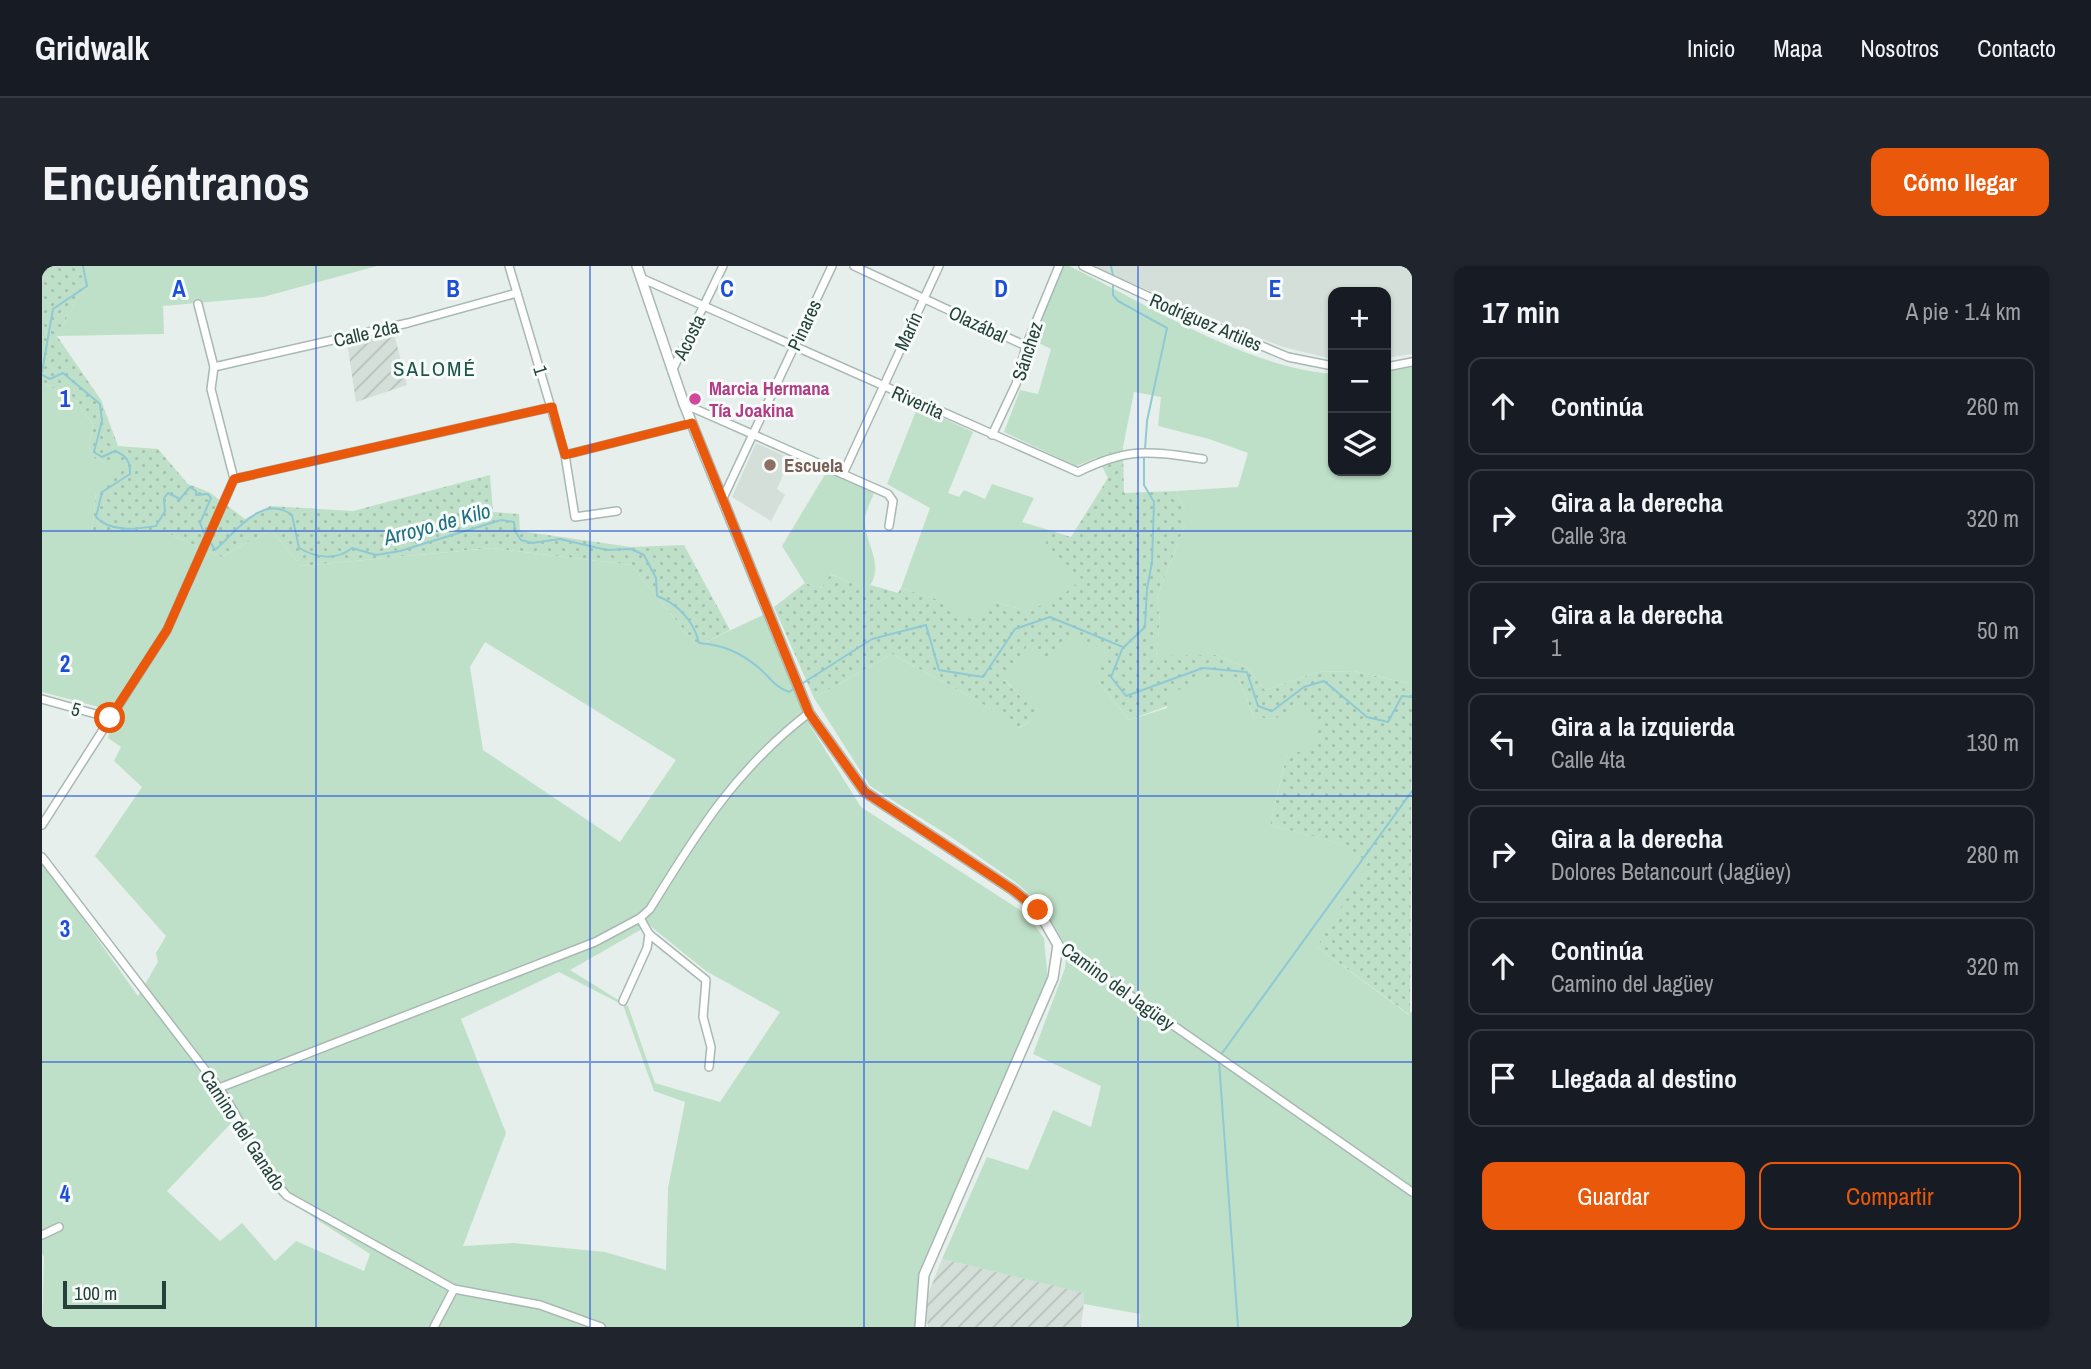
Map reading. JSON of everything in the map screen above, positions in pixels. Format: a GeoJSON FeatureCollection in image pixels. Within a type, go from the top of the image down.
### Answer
{"type":"FeatureCollection","features":[{"type":"Feature","properties":{"kind":"street","name":"1"},"geometry":{"type":"LineString","coordinates":[[509,266],[565,455],[575,517],[617,511]]}},
{"type":"Feature","properties":{"kind":"street","name":"Camino del Jagüey"},"geometry":{"type":"LineString","coordinates":[[637,266],[684,404],[809,713],[865,792],[1013,890],[1038,910],[1058,945],[1412,1192]]}},
{"type":"Feature","properties":{"kind":"street","name":"Acosta"},"geometry":{"type":"LineString","coordinates":[[672,371],[723,266]]}},
{"type":"Feature","properties":{"kind":"street","name":"Pinares"},"geometry":{"type":"LineString","coordinates":[[723,498],[832,266]]}},
{"type":"Feature","properties":{"kind":"street","name":"Olazábal"},"geometry":{"type":"LineString","coordinates":[[854,266],[1026,346]]}},
{"type":"Feature","properties":{"kind":"street","name":"Marín"},"geometry":{"type":"LineString","coordinates":[[843,474],[939,266]]}},
{"type":"Feature","properties":{"kind":"street","name":"Sánchez"},"geometry":{"type":"LineString","coordinates":[[992,435],[1016,384],[1026,346],[1059,266]]}},
{"type":"Feature","properties":{"kind":"street","name":"Rodríguez Artiles"},"geometry":{"type":"LineString","coordinates":[[1083,266],[1188,315],[1288,357],[1328,365]]}},
{"type":"Feature","properties":{"kind":"street","name":"Riverita"},"geometry":{"type":"LineString","coordinates":[[640,278],[1078,472],[1124,453],[1157,453],[1203,460]]}},
{"type":"Feature","properties":{"kind":"street","name":"Calle 2da"},"geometry":{"type":"LineString","coordinates":[[214,367],[408,323],[517,293]]}},
{"type":"Feature","properties":{"kind":"street"},"geometry":{"type":"LineString","coordinates":[[42,825],[167,630],[234,479],[211,388],[214,367],[198,304]]}},
{"type":"Feature","properties":{"kind":"street"},"geometry":{"type":"LineString","coordinates":[[1391,366],[1412,362]]}},
{"type":"Feature","properties":{"kind":"street"},"geometry":{"type":"LineString","coordinates":[[684,404],[888,494],[893,501],[889,526]]}},
{"type":"Feature","properties":{"kind":"street"},"geometry":{"type":"LineString","coordinates":[[234,479],[552,407]]}},
{"type":"Feature","properties":{"kind":"street"},"geometry":{"type":"LineString","coordinates":[[565,455],[692,423]]}},
{"type":"Feature","properties":{"kind":"street","name":"5"},"geometry":{"type":"LineString","coordinates":[[42,699],[110,718]]}},
{"type":"Feature","properties":{"kind":"street"},"geometry":{"type":"LineString","coordinates":[[219,1088],[595,942],[640,918],[650,909],[721,798],[760,753],[809,713]]}},
{"type":"Feature","properties":{"kind":"street","name":"Camino del Ganado"},"geometry":{"type":"LineString","coordinates":[[42,857],[219,1088],[240,1118],[275,1183],[287,1196],[454,1289],[540,1305],[601,1327]]}},
{"type":"Feature","properties":{"kind":"street"},"geometry":{"type":"LineString","coordinates":[[640,918],[649,934],[706,980],[703,1017],[711,1047],[709,1067]]}},
{"type":"Feature","properties":{"kind":"street"},"geometry":{"type":"LineString","coordinates":[[623,1002],[647,948],[649,934]]}},
{"type":"Feature","properties":{"kind":"street"},"geometry":{"type":"LineString","coordinates":[[920,1327],[924,1275],[1053,978],[1058,945]]}},
{"type":"Feature","properties":{"kind":"street"},"geometry":{"type":"LineString","coordinates":[[42,1235],[59,1227]]}},
{"type":"Feature","properties":{"kind":"street"},"geometry":{"type":"LineString","coordinates":[[434,1327],[454,1289]]}},
{"type":"Feature","properties":{"kind":"shaded area"},"geometry":{"type":"Polygon","coordinates":[[[1093,266],[1412,266],[1412,354],[1391,357],[1391,287],[1328,287],[1328,358],[1283,347],[1093,266]]]}},
{"type":"Feature","properties":{"kind":"shaded area"},"geometry":{"type":"Polygon","coordinates":[[[394,333],[407,385],[356,402],[347,342],[394,333]]]}},
{"type":"Feature","properties":{"kind":"shaded area"},"geometry":{"type":"Polygon","coordinates":[[[756,443],[790,458],[777,489],[785,495],[771,521],[732,497],[756,443]]]}},
{"type":"Feature","properties":{"kind":"shaded area"},"geometry":{"type":"Polygon","coordinates":[[[942,1259],[1085,1293],[1081,1327],[928,1327],[925,1302],[942,1259]]]}},
{"type":"Feature","properties":{"kind":"green space"},"geometry":{"type":"Polygon","coordinates":[[[42,266],[84,266],[87,281],[57,336],[101,400],[118,446],[158,449],[188,484],[209,492],[245,519],[270,506],[353,511],[490,475],[493,512],[519,514],[520,531],[631,547],[684,545],[730,630],[697,646],[631,565],[492,548],[301,566],[271,530],[221,557],[167,533],[92,533],[96,493],[105,462],[93,458],[89,447],[93,425],[76,401],[42,382],[42,266]]]}},
{"type":"Feature","properties":{"kind":"green space"},"geometry":{"type":"Polygon","coordinates":[[[84,266],[377,266],[263,297],[163,306],[164,334],[57,336],[87,281],[84,266]]]}},
{"type":"Feature","properties":{"kind":"green space"},"geometry":{"type":"Polygon","coordinates":[[[1061,266],[1069,266],[1232,347],[1266,360],[1328,373],[1328,476],[1391,476],[1391,371],[1412,363],[1412,684],[1353,671],[1318,672],[1265,690],[1248,668],[1216,655],[1156,656],[1160,621],[1157,598],[1185,525],[1185,511],[1176,491],[1238,487],[1248,453],[1209,439],[1158,426],[1161,397],[1134,392],[1123,447],[1076,466],[1004,432],[1020,390],[1038,394],[1051,349],[1033,340],[1061,266]]]}},
{"type":"Feature","properties":{"kind":"green space"},"geometry":{"type":"Polygon","coordinates":[[[42,382],[76,401],[93,425],[89,447],[93,458],[105,462],[115,458],[120,474],[96,493],[92,533],[167,533],[221,557],[271,530],[301,566],[492,548],[631,565],[697,646],[763,615],[807,721],[861,807],[1026,914],[1044,938],[1048,982],[921,1273],[916,1327],[42,1327],[42,861],[138,996],[158,962],[156,953],[166,936],[95,856],[142,787],[114,761],[121,747],[108,738],[114,711],[42,692],[42,382]],[[485,642],[470,667],[483,750],[620,842],[676,760],[485,642]],[[649,925],[570,970],[628,1006],[655,1083],[720,1102],[780,1012],[706,971],[649,925]],[[559,972],[461,1019],[506,1133],[463,1246],[513,1243],[605,1252],[666,1270],[668,1188],[685,1102],[654,1091],[623,1005],[559,972]],[[236,1118],[167,1191],[220,1241],[242,1223],[275,1261],[296,1241],[364,1271],[370,1254],[279,1195],[236,1118]]]}},
{"type":"Feature","properties":{"kind":"green space"},"geometry":{"type":"Polygon","coordinates":[[[918,406],[973,432],[948,493],[959,497],[964,490],[985,499],[992,484],[1034,498],[1022,522],[1049,530],[1045,547],[1082,579],[1052,604],[1020,609],[992,601],[979,622],[947,609],[942,601],[901,588],[930,508],[887,484],[918,406]]]}},
{"type":"Feature","properties":{"kind":"green space"},"geometry":{"type":"Polygon","coordinates":[[[1123,447],[1124,493],[1176,491],[1185,511],[1185,525],[1157,598],[1160,621],[1156,655],[1216,655],[1248,668],[1265,690],[1318,672],[1353,671],[1412,684],[1410,1015],[1317,947],[1345,845],[1270,825],[1287,754],[1274,719],[1254,717],[1239,680],[1129,720],[1096,679],[1049,663],[1004,680],[1040,715],[1018,728],[978,701],[892,654],[814,698],[774,607],[805,583],[821,588],[830,574],[866,589],[871,585],[898,593],[901,588],[943,601],[947,609],[992,601],[1020,609],[1049,530],[1071,537],[1108,478],[1097,457],[1123,447]]]}},
{"type":"Feature","properties":{"kind":"green space"},"geometry":{"type":"Polygon","coordinates":[[[827,471],[874,493],[865,520],[875,573],[866,590],[831,574],[821,588],[805,583],[782,546],[827,471]]]}},
{"type":"Feature","properties":{"kind":"green space"},"geometry":{"type":"Polygon","coordinates":[[[1072,633],[1108,653],[1096,679],[1129,720],[1167,708],[1168,697],[1185,686],[1201,680],[1219,678],[1239,680],[1254,717],[1274,719],[1300,706],[1316,724],[1315,749],[1287,754],[1270,825],[1346,845],[1368,863],[1317,947],[1409,1015],[1412,1011],[1412,1327],[1139,1327],[1140,1314],[1084,1304],[1084,1293],[942,1259],[987,1157],[1028,1170],[1053,1110],[1091,1127],[1101,1086],[1033,1054],[1065,968],[1067,948],[1042,906],[1018,884],[951,837],[870,786],[814,698],[892,654],[978,701],[1019,728],[1039,715],[1004,679],[1027,646],[1049,663],[1072,633]]]}},
{"type":"Feature","properties":{"kind":"waterway","name":"Arroyo de Kilo"},"geometry":{"type":"LineString","coordinates":[[42,372],[53,309],[87,286],[83,266]]}},
{"type":"Feature","properties":{"kind":"waterway"},"geometry":{"type":"LineString","coordinates":[[1111,266],[1113,275]]}},
{"type":"Feature","properties":{"kind":"waterway"},"geometry":{"type":"LineString","coordinates":[[1113,284],[1113,295],[1118,301],[1167,328],[1147,421],[1145,449]]}},
{"type":"Feature","properties":{"kind":"waterway","name":"Arroyo de Kilo"},"geometry":{"type":"LineString","coordinates":[[42,375],[50,379],[63,373],[100,404],[102,421],[94,452],[102,457],[115,451],[128,462],[130,474],[102,492],[96,517],[116,528],[156,526],[165,511],[164,498],[168,493],[180,499],[190,487],[196,491],[196,495],[208,494],[211,498],[200,523],[205,535]]}},
{"type":"Feature","properties":{"kind":"waterway"},"geometry":{"type":"LineString","coordinates":[[1125,646],[1145,627],[1152,562],[1154,502],[1144,485],[1144,454]]}},
{"type":"Feature","properties":{"kind":"waterway","name":"Arroyo de Kilo"},"geometry":{"type":"LineString","coordinates":[[209,540],[215,550],[250,518],[270,509],[281,509],[292,515],[299,548],[326,557],[339,555],[352,548],[376,555],[400,551],[501,520],[514,522],[515,531],[521,540],[532,543],[560,539],[607,550],[631,549],[644,555],[656,578],[657,596],[684,614],[699,643],[738,654],[759,668],[779,687],[789,692],[795,688]]}},
{"type":"Feature","properties":{"kind":"waterway","name":"Arroyo de Kilo"},"geometry":{"type":"LineString","coordinates":[[800,685],[872,639],[926,625],[939,670],[983,677],[1015,629],[1050,617],[1123,647],[1111,677],[1126,696],[1203,668],[1247,672],[1258,706],[1272,711],[1304,687],[1324,681],[1367,717],[1388,722],[1402,696],[1412,697]]}},
{"type":"Feature","properties":{"kind":"waterway"},"geometry":{"type":"LineString","coordinates":[[1220,1056],[1412,791]]}},
{"type":"Feature","properties":{"kind":"waterway"},"geometry":{"type":"LineString","coordinates":[[1219,1061],[1238,1327]]}},
{"type":"Feature","properties":{"kind":"place","name":"Marcia Hermana Tía Joakina"},"geometry":{"type":"Point","coordinates":[695,399]}},
{"type":"Feature","properties":{"kind":"place","name":"Escuela"},"geometry":{"type":"Point","coordinates":[770,465]}},
{"type":"Feature","properties":{"kind":"district","name":"SALOMÉ"},"geometry":{"type":"Point","coordinates":[435,368]}},
{"type":"Feature","properties":{"kind":"route"},"geometry":{"type":"LineString","coordinates":[[110,718],[167,630],[234,479],[552,407],[565,455],[692,423],[809,713],[865,792],[1013,890],[1038,910]]}}]}
